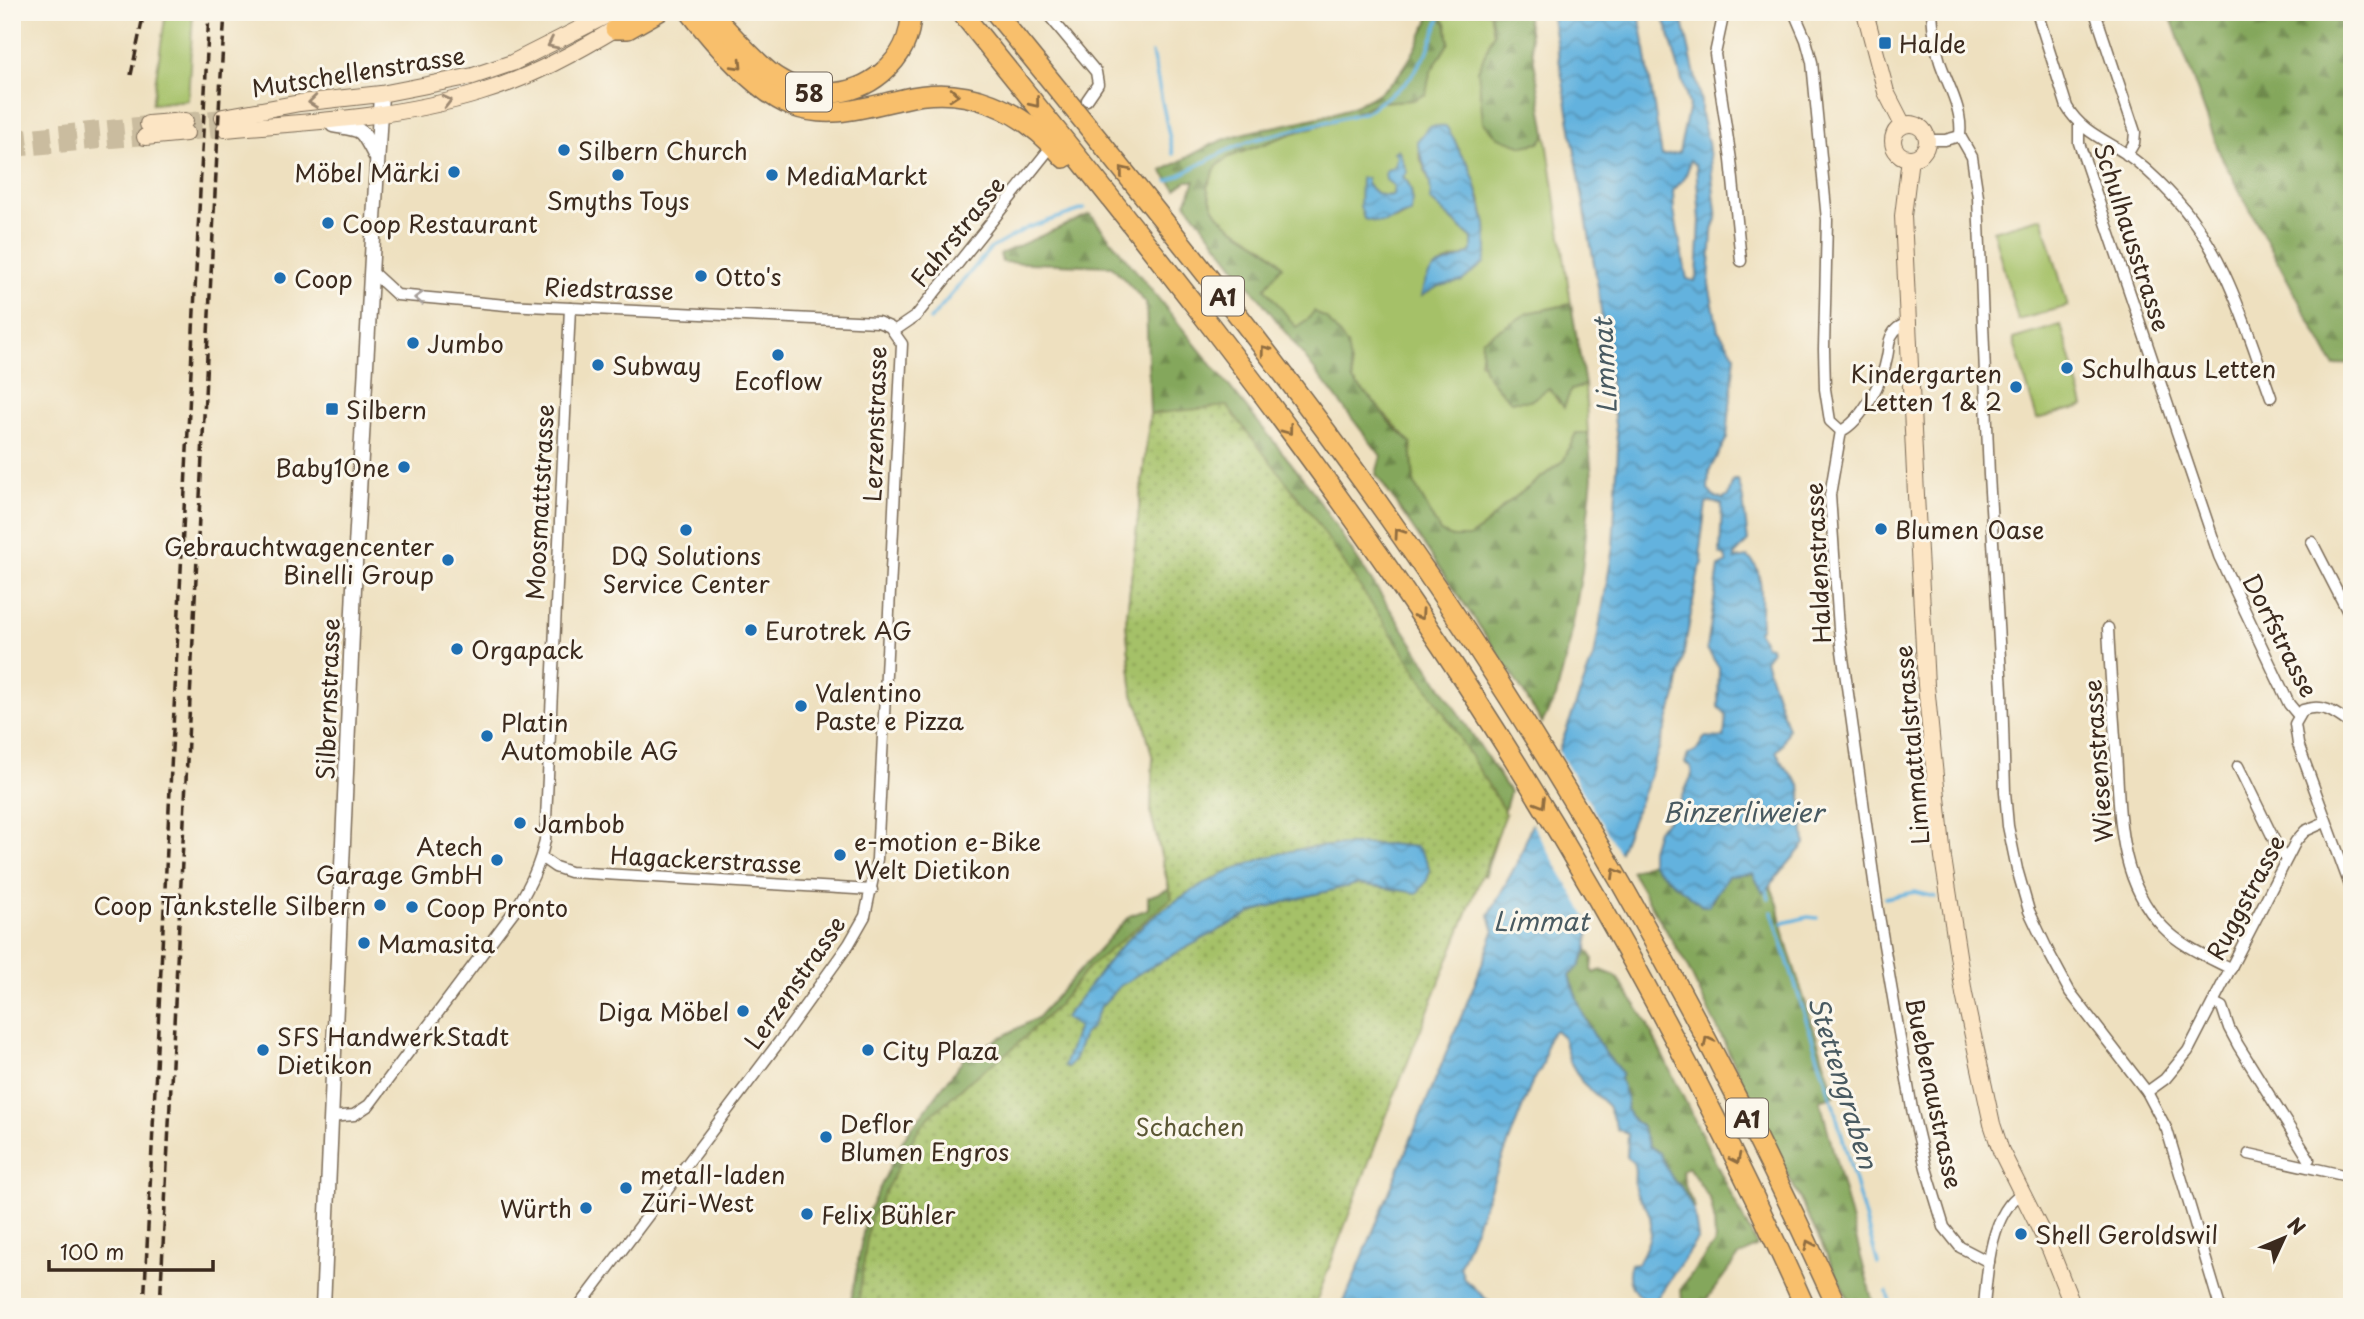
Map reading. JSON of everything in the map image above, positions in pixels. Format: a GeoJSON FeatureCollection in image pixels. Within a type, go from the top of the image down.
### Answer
{"type":"FeatureCollection","features":[{"type":"Feature","properties":{"kind":"highway"},"geometry":{"type":"LineString","coordinates":[[614,21],[628,29],[658,12]]}},
{"type":"Feature","properties":{"kind":"highway","name":"58"},"geometry":{"type":"LineString","coordinates":[[720,12],[744,46]]}},
{"type":"Feature","properties":{"kind":"highway","name":"58"},"geometry":{"type":"LineString","coordinates":[[694,13],[744,46],[775,76],[797,88],[828,94],[850,91],[870,83],[891,65],[907,39],[911,12]]}},
{"type":"Feature","properties":{"kind":"highway","name":"A1"},"geometry":{"type":"LineString","coordinates":[[961,12],[1135,228],[1305,452],[1381,557],[1505,744],[1637,968],[1723,1134],[1805,1307]]}},
{"type":"Feature","properties":{"kind":"highway","name":"A1"},"geometry":{"type":"LineString","coordinates":[[995,12],[1188,251],[1335,444],[1438,590],[1517,709],[1650,933],[1745,1112],[1837,1307]]}},
{"type":"Feature","properties":{"kind":"highway"},"geometry":{"type":"LineString","coordinates":[[694,13],[758,86],[783,102],[801,109],[840,112],[946,93],[976,97],[1010,111],[1048,140],[1143,256],[1187,298]]}},
{"type":"Feature","properties":{"kind":"main road","name":"Mutschellenstrasse"},"geometry":{"type":"LineString","coordinates":[[614,21],[545,68],[517,80],[436,104],[321,121],[224,123],[300,103],[381,94],[473,76],[512,64],[614,21],[643,12]]}},
{"type":"Feature","properties":{"kind":"main road"},"geometry":{"type":"LineString","coordinates":[[1865,12],[1886,92],[1903,125]]}},
{"type":"Feature","properties":{"kind":"main road"},"geometry":{"type":"LineString","coordinates":[[1903,125],[1919,126],[1928,140],[1924,151],[1910,158],[1899,154],[1894,144],[1895,133],[1903,125]]}},
{"type":"Feature","properties":{"kind":"main road"},"geometry":{"type":"LineString","coordinates":[[147,130],[185,127]]}},
{"type":"Feature","properties":{"kind":"main road","name":"Limmattalstrasse"},"geometry":{"type":"LineString","coordinates":[[1910,158],[1903,216],[1926,685],[1943,858],[1964,994],[1996,1139],[2054,1258],[2073,1307]]}},
{"type":"Feature","properties":{"kind":"street"},"geometry":{"type":"LineString","coordinates":[[1046,12],[1096,72],[1098,84],[1087,100]]}},
{"type":"Feature","properties":{"kind":"street"},"geometry":{"type":"LineString","coordinates":[[1724,12],[1715,54],[1731,160],[1741,261]]}},
{"type":"Feature","properties":{"kind":"street"},"geometry":{"type":"LineString","coordinates":[[1794,12],[1806,40],[1815,84],[1827,220],[1825,389],[1830,421],[1840,430],[1856,419],[1872,394],[1882,375],[1892,334],[1902,324],[1910,324]]}},
{"type":"Feature","properties":{"kind":"street"},"geometry":{"type":"LineString","coordinates":[[1932,12],[1939,59],[1959,111],[1962,122],[1960,136],[1974,164],[1978,197],[2008,826],[2029,911],[2049,953],[2070,992],[2147,1092],[2172,1143],[2220,1307]]}},
{"type":"Feature","properties":{"kind":"street","name":"Schulhausstrasse"},"geometry":{"type":"LineString","coordinates":[[2037,12],[2067,107],[2079,124],[2079,143],[2219,556]]}},
{"type":"Feature","properties":{"kind":"street"},"geometry":{"type":"LineString","coordinates":[[2095,12],[2135,132],[2134,143],[2127,155]]}},
{"type":"Feature","properties":{"kind":"street","name":"Silbernstrasse"},"geometry":{"type":"LineString","coordinates":[[323,1307],[381,94]]}},
{"type":"Feature","properties":{"kind":"street"},"geometry":{"type":"LineString","coordinates":[[321,121],[358,130],[366,137],[376,158]]}},
{"type":"Feature","properties":{"kind":"street"},"geometry":{"type":"LineString","coordinates":[[2079,124],[2127,155],[2169,192],[2202,231],[2222,264],[2271,397]]}},
{"type":"Feature","properties":{"kind":"street"},"geometry":{"type":"LineString","coordinates":[[1928,140],[1945,140],[1960,136]]}},
{"type":"Feature","properties":{"kind":"street","name":"Fahrstrasse"},"geometry":{"type":"LineString","coordinates":[[894,331],[916,316],[1047,152]]}},
{"type":"Feature","properties":{"kind":"street","name":"Riedstrasse"},"geometry":{"type":"LineString","coordinates":[[371,271],[397,295],[477,303],[864,321],[885,323],[894,331]]}},
{"type":"Feature","properties":{"kind":"street","name":"Moosmattstrasse"},"geometry":{"type":"LineString","coordinates":[[330,1117],[354,1115],[369,1105],[517,907],[532,883],[542,858],[570,308]]}},
{"type":"Feature","properties":{"kind":"street","name":"Lerzenstrasse"},"geometry":{"type":"LineString","coordinates":[[579,1307],[779,1042],[849,944],[865,916],[877,859],[902,352],[902,344],[894,331]]}},
{"type":"Feature","properties":{"kind":"street","name":"Haldenstrasse"},"geometry":{"type":"LineString","coordinates":[[1840,430],[1830,495],[1839,629],[1878,910]]}},
{"type":"Feature","properties":{"kind":"street"},"geometry":{"type":"LineString","coordinates":[[2312,542],[2352,620]]}},
{"type":"Feature","properties":{"kind":"street","name":"Dorfstrasse"},"geometry":{"type":"LineString","coordinates":[[2219,556],[2290,704],[2300,716],[2295,724],[2295,732],[2325,822],[2352,891]]}},
{"type":"Feature","properties":{"kind":"street","name":"Wiesenstrasse"},"geometry":{"type":"LineString","coordinates":[[2108,628],[2122,843],[2132,878],[2163,927],[2190,947],[2231,969]]}},
{"type":"Feature","properties":{"kind":"street"},"geometry":{"type":"LineString","coordinates":[[2300,716],[2304,710],[2325,707],[2352,725]]}},
{"type":"Feature","properties":{"kind":"street"},"geometry":{"type":"LineString","coordinates":[[2238,766],[2280,854],[2287,857]]}},
{"type":"Feature","properties":{"kind":"street","name":"Ruggstrasse"},"geometry":{"type":"LineString","coordinates":[[2147,1092],[2178,1065],[2214,1003],[2296,841],[2305,831],[2325,822]]}},
{"type":"Feature","properties":{"kind":"street","name":"Hagackerstrasse"},"geometry":{"type":"LineString","coordinates":[[542,858],[569,872],[872,890]]}},
{"type":"Feature","properties":{"kind":"street","name":"Buebenaustrasse"},"geometry":{"type":"LineString","coordinates":[[1878,910],[1912,1110],[1933,1193],[1944,1227],[1951,1237],[1974,1256],[1989,1262]]}},
{"type":"Feature","properties":{"kind":"street"},"geometry":{"type":"LineString","coordinates":[[2214,1003],[2222,1007],[2238,1045],[2309,1159]]}},
{"type":"Feature","properties":{"kind":"street"},"geometry":{"type":"LineString","coordinates":[[2249,1154],[2350,1177],[2352,1197]]}},
{"type":"Feature","properties":{"kind":"street"},"geometry":{"type":"LineString","coordinates":[[1984,1307],[1989,1262],[2004,1210],[2022,1193]]}},
{"type":"Feature","properties":{"kind":"green space"},"geometry":{"type":"Polygon","coordinates":[[[166,12],[193,12],[188,100],[152,104],[166,12]]]}},
{"type":"Feature","properties":{"kind":"green space"},"geometry":{"type":"Polygon","coordinates":[[[1432,12],[1446,23],[1449,42],[1430,73],[1426,94],[1413,100],[1377,102],[1350,116],[1290,134],[1229,157],[1216,167],[1207,187],[1214,208],[1221,217],[1267,250],[1282,266],[1265,288],[1296,327],[1314,311],[1328,320],[1347,345],[1353,381],[1411,443],[1414,483],[1440,532],[1452,537],[1469,537],[1564,460],[1576,433],[1588,433],[1592,477],[1582,571],[1570,641],[1556,697],[1542,723],[1376,474],[1381,456],[1186,203],[1195,181],[1187,181],[1176,189],[1162,171],[1226,139],[1338,112],[1376,95],[1405,67],[1432,12]]]}},
{"type":"Feature","properties":{"kind":"green space"},"geometry":{"type":"Polygon","coordinates":[[[1434,12],[1490,12],[1494,33],[1478,71],[1539,143],[1546,134],[1571,304],[1528,313],[1483,340],[1480,362],[1530,401],[1549,388],[1559,403],[1571,390],[1585,385],[1588,433],[1576,433],[1564,460],[1469,537],[1452,537],[1440,532],[1414,483],[1411,443],[1353,381],[1351,363],[1308,319],[1296,328],[1265,288],[1282,266],[1267,249],[1221,217],[1214,208],[1207,187],[1216,167],[1228,157],[1350,116],[1377,102],[1413,100],[1449,42],[1446,23],[1434,12]],[[1454,139],[1419,155],[1432,188],[1430,200],[1472,238],[1472,251],[1445,262],[1435,270],[1425,285],[1422,296],[1439,286],[1462,281],[1487,251],[1486,224],[1481,200],[1468,163],[1454,139]],[[1398,149],[1393,195],[1378,194],[1367,184],[1367,178],[1361,178],[1361,191],[1396,220],[1411,212],[1412,202],[1411,189],[1403,177],[1407,172],[1398,149]]]}},
{"type":"Feature","properties":{"kind":"green space"},"geometry":{"type":"Polygon","coordinates":[[[1490,12],[1526,12],[1546,134],[1539,143],[1523,146],[1498,137],[1483,122],[1478,71],[1494,33],[1490,12]]]}},
{"type":"Feature","properties":{"kind":"green space"},"geometry":{"type":"Polygon","coordinates":[[[2169,12],[2352,12],[2352,362],[2334,366],[2220,154],[2169,12]]]}},
{"type":"Feature","properties":{"kind":"green space","name":"Schachen"},"geometry":{"type":"Polygon","coordinates":[[[1090,214],[1308,484],[1510,792],[1485,876],[1417,847],[886,1307],[850,1307],[866,1216],[904,1138],[966,1056],[1037,1018],[1129,916],[1148,909],[1148,897],[1169,889],[1151,814],[1153,759],[1142,715],[1133,694],[1126,623],[1150,414],[1146,303],[1112,266],[1002,262],[1000,254],[1090,214]]]}},
{"type":"Feature","properties":{"kind":"green space"},"geometry":{"type":"Polygon","coordinates":[[[2042,217],[2068,306],[2018,320],[1993,231],[2042,217]]]}},
{"type":"Feature","properties":{"kind":"green space"},"geometry":{"type":"Polygon","coordinates":[[[1571,304],[1585,385],[1571,390],[1564,407],[1549,388],[1530,401],[1511,401],[1487,375],[1482,360],[1482,340],[1528,313],[1571,304]]]}},
{"type":"Feature","properties":{"kind":"green space"},"geometry":{"type":"Polygon","coordinates":[[[2061,325],[2084,406],[2037,419],[2013,339],[2061,325]]]}},
{"type":"Feature","properties":{"kind":"green space","name":"Schachen"},"geometry":{"type":"Polygon","coordinates":[[[1227,406],[1312,515],[1443,711],[1506,814],[1314,1307],[858,1307],[869,1222],[916,1133],[926,1120],[968,1082],[1012,1049],[1058,1005],[1088,968],[1172,898],[1151,814],[1153,759],[1142,715],[1133,694],[1126,623],[1150,414],[1227,406]]]}},
{"type":"Feature","properties":{"kind":"green space"},"geometry":{"type":"Polygon","coordinates":[[[1651,863],[1702,906],[1714,900],[1717,890],[1728,876],[1753,874],[1763,893],[1771,887],[1835,1095],[1820,1100],[1874,1307],[1852,1307],[1686,964],[1631,871],[1651,863]]]}},
{"type":"Feature","properties":{"kind":"green space"},"geometry":{"type":"Polygon","coordinates":[[[1587,949],[1593,958],[1592,971],[1594,973],[1601,970],[1616,976],[1643,1016],[1757,1246],[1738,1257],[1701,1307],[1680,1307],[1681,1288],[1715,1243],[1710,1199],[1688,1167],[1682,1171],[1687,1192],[1695,1207],[1693,1209],[1681,1187],[1663,1166],[1659,1153],[1649,1146],[1641,1126],[1626,1109],[1627,1101],[1620,1079],[1622,1073],[1589,1027],[1570,975],[1580,965],[1587,949]]]}},
{"type":"Feature","properties":{"kind":"water","name":"Limmat"},"geometry":{"type":"Polygon","coordinates":[[[1551,12],[1639,12],[1662,156],[1679,153],[1689,105],[1666,24],[1659,12],[1679,12],[1701,102],[1717,219],[1712,232],[1709,284],[1718,330],[1735,355],[1727,438],[1709,471],[1708,490],[1714,497],[1723,499],[1728,496],[1733,480],[1738,480],[1740,487],[1748,541],[1735,555],[1735,559],[1748,557],[1754,563],[1760,579],[1761,627],[1758,631],[1765,645],[1770,646],[1771,652],[1765,660],[1788,729],[1782,745],[1776,751],[1800,785],[1805,844],[1763,893],[1753,874],[1728,876],[1708,906],[1702,906],[1651,863],[1651,850],[1657,830],[1674,814],[1692,775],[1691,767],[1685,763],[1688,755],[1696,751],[1705,737],[1724,738],[1726,715],[1718,707],[1719,668],[1707,649],[1719,567],[1727,563],[1725,556],[1720,554],[1722,504],[1711,502],[1706,504],[1700,549],[1703,563],[1699,570],[1676,696],[1650,776],[1589,929],[1587,949],[1580,966],[1570,975],[1589,1027],[1622,1073],[1620,1079],[1627,1101],[1626,1109],[1641,1126],[1649,1146],[1659,1153],[1673,1180],[1681,1187],[1694,1211],[1698,1238],[1657,1298],[1650,1304],[1640,1297],[1632,1287],[1629,1270],[1631,1264],[1638,1263],[1644,1251],[1651,1224],[1648,1211],[1636,1192],[1634,1164],[1627,1157],[1628,1134],[1617,1129],[1608,1106],[1582,1082],[1569,1060],[1563,1037],[1555,1030],[1550,1034],[1542,1066],[1534,1078],[1460,1266],[1464,1279],[1495,1307],[1342,1307],[1475,983],[1494,932],[1489,915],[1519,859],[1595,652],[1613,547],[1618,449],[1598,287],[1551,12]],[[1690,160],[1688,170],[1673,191],[1674,211],[1687,279],[1694,281],[1697,276],[1700,221],[1696,165],[1690,160]]]}},
{"type":"Feature","properties":{"kind":"water"},"geometry":{"type":"Polygon","coordinates":[[[1430,126],[1446,126],[1468,163],[1486,224],[1487,251],[1484,263],[1462,281],[1439,286],[1421,296],[1429,274],[1435,268],[1472,251],[1472,238],[1430,200],[1430,185],[1417,141],[1430,126]]]}},
{"type":"Feature","properties":{"kind":"water"},"geometry":{"type":"Polygon","coordinates":[[[1398,149],[1407,172],[1403,177],[1411,189],[1411,213],[1385,222],[1364,219],[1360,206],[1361,178],[1367,178],[1367,184],[1378,194],[1393,195],[1394,186],[1386,180],[1385,171],[1395,166],[1397,155],[1394,152],[1398,149]]]}},
{"type":"Feature","properties":{"kind":"water"},"geometry":{"type":"Polygon","coordinates":[[[1387,844],[1417,847],[1426,859],[1429,875],[1417,893],[1358,884],[1253,912],[1120,986],[1101,1006],[1091,1028],[1084,1034],[1075,1058],[1068,1067],[1064,1066],[1078,1027],[1064,1018],[1119,948],[1162,910],[1201,885],[1265,858],[1286,852],[1336,845],[1387,844]]]}},
{"type":"Feature","properties":{"kind":"pier"},"geometry":{"type":"Polygon","coordinates":[[[1556,747],[1622,857],[1593,928],[1530,820],[1556,747]]]}},
{"type":"Feature","properties":{"kind":"waterway"},"geometry":{"type":"LineString","coordinates":[[1168,181],[1253,140],[1366,112],[1406,83],[1427,53],[1442,12]]}},
{"type":"Feature","properties":{"kind":"waterway"},"geometry":{"type":"LineString","coordinates":[[1152,53],[1173,154]]}},
{"type":"Feature","properties":{"kind":"waterway"},"geometry":{"type":"LineString","coordinates":[[930,320],[990,249],[1027,228],[1084,209]]}},
{"type":"Feature","properties":{"kind":"waterway","name":"Stettengraben"},"geometry":{"type":"LineString","coordinates":[[1767,890],[1769,899]]}},
{"type":"Feature","properties":{"kind":"waterway"},"geometry":{"type":"LineString","coordinates":[[1885,898],[1915,892],[1935,897]]}},
{"type":"Feature","properties":{"kind":"waterway","name":"Stettengraben"},"geometry":{"type":"LineString","coordinates":[[1772,912],[1833,1104],[1878,1264]]}},
{"type":"Feature","properties":{"kind":"waterway"},"geometry":{"type":"LineString","coordinates":[[1783,923],[1808,917],[1817,918]]}},
{"type":"Feature","properties":{"kind":"waterway","name":"Stettengraben"},"geometry":{"type":"LineString","coordinates":[[1887,1292],[1891,1307]]}},
{"type":"Feature","properties":{"kind":"tunnel"},"geometry":{"type":"LineString","coordinates":[[185,121],[223,117]]}},
{"type":"Feature","properties":{"kind":"tunnel"},"geometry":{"type":"LineString","coordinates":[[12,138],[148,124]]}},
{"type":"Feature","properties":{"kind":"tunnel"},"geometry":{"type":"LineString","coordinates":[[186,133],[225,129]]}},
{"type":"Feature","properties":{"kind":"tunnel"},"geometry":{"type":"LineString","coordinates":[[12,149],[145,137]]}},
{"type":"Feature","properties":{"kind":"railway"},"geometry":{"type":"LineString","coordinates":[[131,75],[144,12]]}},
{"type":"Feature","properties":{"kind":"railway"},"geometry":{"type":"LineString","coordinates":[[144,1307],[209,12]]}},
{"type":"Feature","properties":{"kind":"railway"},"geometry":{"type":"LineString","coordinates":[[160,1307],[225,12]]}},
{"type":"Feature","properties":{"kind":"place","name":"Halde"},"geometry":{"type":"Point","coordinates":[1885,43]}},
{"type":"Feature","properties":{"kind":"place","name":"Silbern Church"},"geometry":{"type":"Point","coordinates":[564,150]}},
{"type":"Feature","properties":{"kind":"place","name":"Möbel Märki"},"geometry":{"type":"Point","coordinates":[454,172]}},
{"type":"Feature","properties":{"kind":"place","name":"Smyths Toys"},"geometry":{"type":"Point","coordinates":[618,175]}},
{"type":"Feature","properties":{"kind":"place","name":"MediaMarkt"},"geometry":{"type":"Point","coordinates":[772,175]}},
{"type":"Feature","properties":{"kind":"place","name":"Coop Restaurant"},"geometry":{"type":"Point","coordinates":[328,223]}},
{"type":"Feature","properties":{"kind":"place","name":"Otto's"},"geometry":{"type":"Point","coordinates":[701,276]}},
{"type":"Feature","properties":{"kind":"place","name":"Coop"},"geometry":{"type":"Point","coordinates":[280,278]}},
{"type":"Feature","properties":{"kind":"place","name":"Jumbo"},"geometry":{"type":"Point","coordinates":[413,343]}},
{"type":"Feature","properties":{"kind":"place","name":"Ecoflow"},"geometry":{"type":"Point","coordinates":[778,355]}},
{"type":"Feature","properties":{"kind":"place","name":"Subway"},"geometry":{"type":"Point","coordinates":[598,365]}},
{"type":"Feature","properties":{"kind":"place","name":"Schulhaus Letten"},"geometry":{"type":"Point","coordinates":[2067,368]}},
{"type":"Feature","properties":{"kind":"place","name":"Kindergarten Letten 1 & 2"},"geometry":{"type":"Point","coordinates":[2016,387]}},
{"type":"Feature","properties":{"kind":"place","name":"Silbern"},"geometry":{"type":"Point","coordinates":[332,409]}},
{"type":"Feature","properties":{"kind":"place","name":"Baby1One"},"geometry":{"type":"Point","coordinates":[404,467]}},
{"type":"Feature","properties":{"kind":"place","name":"Blumen Oase"},"geometry":{"type":"Point","coordinates":[1881,529]}},
{"type":"Feature","properties":{"kind":"place","name":"DQ Solutions Service Center"},"geometry":{"type":"Point","coordinates":[686,530]}},
{"type":"Feature","properties":{"kind":"place","name":"Gebrauchtwagencenter Binelli Group"},"geometry":{"type":"Point","coordinates":[448,560]}},
{"type":"Feature","properties":{"kind":"place","name":"Eurotrek AG"},"geometry":{"type":"Point","coordinates":[751,630]}},
{"type":"Feature","properties":{"kind":"place","name":"Orgapack"},"geometry":{"type":"Point","coordinates":[457,649]}},
{"type":"Feature","properties":{"kind":"place","name":"Valentino Paste e Pizza"},"geometry":{"type":"Point","coordinates":[801,706]}},
{"type":"Feature","properties":{"kind":"place","name":"Platin Automobile AG"},"geometry":{"type":"Point","coordinates":[487,736]}},
{"type":"Feature","properties":{"kind":"place","name":"Jambob"},"geometry":{"type":"Point","coordinates":[520,823]}},
{"type":"Feature","properties":{"kind":"place","name":"e-motion e-Bike Welt Dietikon"},"geometry":{"type":"Point","coordinates":[840,855]}},
{"type":"Feature","properties":{"kind":"place","name":"Atech Garage GmbH"},"geometry":{"type":"Point","coordinates":[497,860]}},
{"type":"Feature","properties":{"kind":"place","name":"Coop Tankstelle Silbern"},"geometry":{"type":"Point","coordinates":[380,905]}},
{"type":"Feature","properties":{"kind":"place","name":"Coop Pronto"},"geometry":{"type":"Point","coordinates":[412,907]}},
{"type":"Feature","properties":{"kind":"place","name":"Mamasita"},"geometry":{"type":"Point","coordinates":[364,943]}},
{"type":"Feature","properties":{"kind":"place","name":"Diga Möbel"},"geometry":{"type":"Point","coordinates":[743,1011]}},
{"type":"Feature","properties":{"kind":"place","name":"SFS HandwerkStadt Dietikon"},"geometry":{"type":"Point","coordinates":[263,1050]}},
{"type":"Feature","properties":{"kind":"place","name":"City Plaza"},"geometry":{"type":"Point","coordinates":[868,1050]}},
{"type":"Feature","properties":{"kind":"place","name":"Deflor Blumen Engros"},"geometry":{"type":"Point","coordinates":[826,1137]}},
{"type":"Feature","properties":{"kind":"place","name":"metall-laden Züri-West"},"geometry":{"type":"Point","coordinates":[626,1188]}},
{"type":"Feature","properties":{"kind":"place","name":"Würth"},"geometry":{"type":"Point","coordinates":[586,1208]}},
{"type":"Feature","properties":{"kind":"place","name":"Felix Bühler"},"geometry":{"type":"Point","coordinates":[807,1214]}},
{"type":"Feature","properties":{"kind":"place","name":"Shell Geroldswil"},"geometry":{"type":"Point","coordinates":[2021,1234]}},
{"type":"Feature","properties":{"kind":"water label","name":"Binzerliweier"},"geometry":{"type":"Point","coordinates":[1743,811]}}]}
